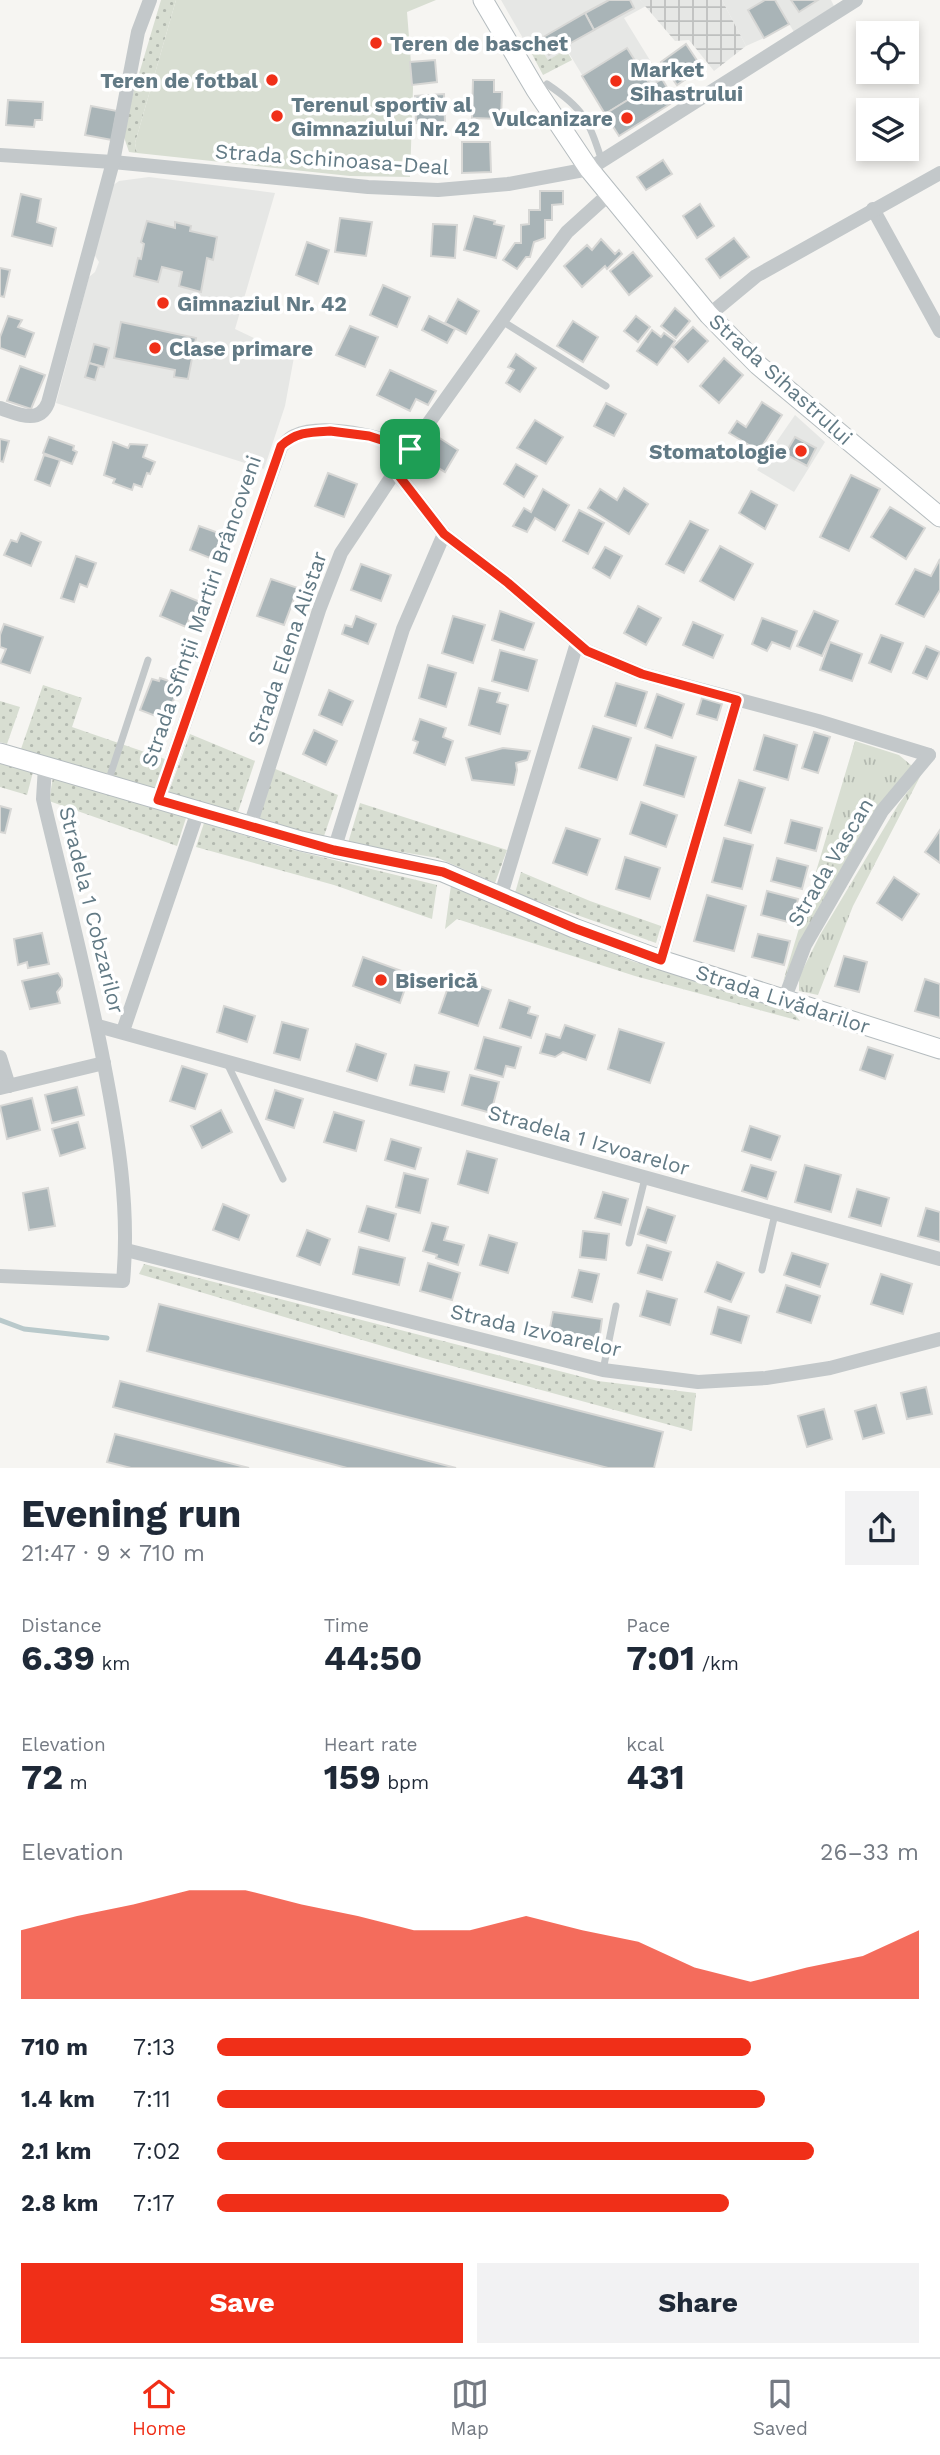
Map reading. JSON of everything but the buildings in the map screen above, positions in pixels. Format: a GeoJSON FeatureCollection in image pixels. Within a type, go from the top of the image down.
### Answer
{"type":"FeatureCollection","features":[{"type":"Feature","properties":{"kind":"street"},"geometry":{"type":"LineString","coordinates":[[0,408],[37,417],[48,403],[113,162],[138,32],[150,0]]}},
{"type":"Feature","properties":{"kind":"street","name":"Strada Sihastrului"},"geometry":{"type":"LineString","coordinates":[[483,0],[536,90],[595,165],[609,194],[709,315],[758,365],[940,517]]}},
{"type":"Feature","properties":{"kind":"street"},"geometry":{"type":"LineString","coordinates":[[595,165],[856,0]]}},
{"type":"Feature","properties":{"kind":"street","name":"Strada Schinoasa-Deal"},"geometry":{"type":"LineString","coordinates":[[0,155],[113,162],[368,187],[438,190],[508,184],[595,165]]}},
{"type":"Feature","properties":{"kind":"street"},"geometry":{"type":"LineString","coordinates":[[709,315],[756,276],[940,173]]}},
{"type":"Feature","properties":{"kind":"street"},"geometry":{"type":"LineString","coordinates":[[502,320],[567,232],[609,194]]}},
{"type":"Feature","properties":{"kind":"street"},"geometry":{"type":"LineString","coordinates":[[873,209],[940,331]]}},
{"type":"Feature","properties":{"kind":"street","name":"Strada Elena Alistar"},"geometry":{"type":"LineString","coordinates":[[250,826],[319,610],[341,553],[410,449],[502,320]]}},
{"type":"Feature","properties":{"kind":"street","name":"Strada Sfînții Martiri Brâncoveni"},"geometry":{"type":"LineString","coordinates":[[158,800],[281,446],[292,436],[306,432],[330,431],[369,436],[410,449]]}},
{"type":"Feature","properties":{"kind":"street"},"geometry":{"type":"LineString","coordinates":[[396,472],[444,534],[508,583],[587,651],[642,674],[934,753]]}},
{"type":"Feature","properties":{"kind":"street"},"geometry":{"type":"LineString","coordinates":[[334,850],[402,629],[444,534]]}},
{"type":"Feature","properties":{"kind":"street"},"geometry":{"type":"LineString","coordinates":[[500,898],[577,643]]}},
{"type":"Feature","properties":{"kind":"street"},"geometry":{"type":"LineString","coordinates":[[661,960],[737,700]]}},
{"type":"Feature","properties":{"kind":"street","name":"Strada Livădarilor"},"geometry":{"type":"LineString","coordinates":[[0,753],[334,850],[443,872],[500,898],[661,960],[940,1049]]}},
{"type":"Feature","properties":{"kind":"street","name":"Strada Vascan"},"geometry":{"type":"LineString","coordinates":[[784,1000],[805,945],[882,811],[934,753]]}},
{"type":"Feature","properties":{"kind":"street","name":"Stradela 1 Cobzarilor"},"geometry":{"type":"LineString","coordinates":[[45,767],[43,799],[98,1026],[104,1063]]}},
{"type":"Feature","properties":{"kind":"street"},"geometry":{"type":"LineString","coordinates":[[124,1031],[198,811]]}},
{"type":"Feature","properties":{"kind":"street","name":"Stradela 1 Izvoarelor"},"geometry":{"type":"LineString","coordinates":[[98,1026],[124,1031],[940,1259]]}},
{"type":"Feature","properties":{"kind":"street"},"geometry":{"type":"LineString","coordinates":[[0,1058],[4,1087],[104,1063],[116,1118],[126,1250],[123,1281],[0,1276]]}},
{"type":"Feature","properties":{"kind":"street","name":"Strada Izvoarelor"},"geometry":{"type":"LineString","coordinates":[[126,1250],[603,1370],[698,1382],[766,1378],[830,1368],[940,1339]]}},
{"type":"Feature","properties":{"kind":"lane"},"geometry":{"type":"LineString","coordinates":[[547,84],[582,111],[592,129],[595,165]]}},
{"type":"Feature","properties":{"kind":"lane"},"geometry":{"type":"LineString","coordinates":[[502,320],[606,386]]}},
{"type":"Feature","properties":{"kind":"lane"},"geometry":{"type":"LineString","coordinates":[[107,785],[148,660]]}},
{"type":"Feature","properties":{"kind":"lane"},"geometry":{"type":"LineString","coordinates":[[226,1060],[282,1179]]}},
{"type":"Feature","properties":{"kind":"lane"},"geometry":{"type":"LineString","coordinates":[[629,1243],[645,1178]]}},
{"type":"Feature","properties":{"kind":"lane"},"geometry":{"type":"LineString","coordinates":[[762,1270],[775,1214]]}},
{"type":"Feature","properties":{"kind":"lane"},"geometry":{"type":"LineString","coordinates":[[603,1370],[616,1306]]}},
{"type":"Feature","properties":{"kind":"shaded area"},"geometry":{"type":"Polygon","coordinates":[[[501,0],[640,0],[646,6],[624,18],[675,101],[619,136],[567,50],[548,60],[541,49],[532,54],[501,0]]]}},
{"type":"Feature","properties":{"kind":"shaded area"},"geometry":{"type":"Polygon","coordinates":[[[640,0],[722,0],[746,46],[714,71],[689,40],[675,41],[640,0]]]}},
{"type":"Feature","properties":{"kind":"shaded area"},"geometry":{"type":"Polygon","coordinates":[[[722,0],[765,0],[748,10],[764,38],[746,46],[722,0]]]}},
{"type":"Feature","properties":{"kind":"shaded area"},"geometry":{"type":"Polygon","coordinates":[[[775,0],[831,0],[834,6],[794,32],[775,0]]]}},
{"type":"Feature","properties":{"kind":"shaded area","name":"Gimnaziul Nr. 42"},"geometry":{"type":"Polygon","coordinates":[[[149,177],[275,193],[235,329],[294,357],[285,406],[264,469],[56,403],[89,277],[95,272],[99,262],[94,254],[112,186],[119,181],[149,177]]]}},
{"type":"Feature","properties":{"kind":"shaded area"},"geometry":{"type":"Polygon","coordinates":[[[795,415],[825,442],[794,492],[757,470],[795,415]]]}},
{"type":"Feature","properties":{"kind":"green space"},"geometry":{"type":"Polygon","coordinates":[[[161,0],[176,0],[135,143],[137,153],[129,152],[122,131],[161,0]]]}},
{"type":"Feature","properties":{"kind":"green space","name":"Terenul sportiv al Gimnaziului Nr. 42"},"geometry":{"type":"Polygon","coordinates":[[[176,0],[436,0],[407,12],[413,88],[410,177],[350,176],[137,153],[135,143],[176,0]]]}},
{"type":"Feature","properties":{"kind":"green space"},"geometry":{"type":"Polygon","coordinates":[[[541,49],[548,60],[566,50],[572,60],[543,75],[532,54],[541,49]]]}},
{"type":"Feature","properties":{"kind":"green space"},"geometry":{"type":"Polygon","coordinates":[[[43,685],[82,698],[72,727],[165,759],[155,788],[21,749],[43,685]]]}},
{"type":"Feature","properties":{"kind":"green space"},"geometry":{"type":"Polygon","coordinates":[[[0,701],[20,707],[7,744],[0,742],[0,701]]]}},
{"type":"Feature","properties":{"kind":"green space"},"geometry":{"type":"Polygon","coordinates":[[[190,734],[255,761],[237,815],[168,794],[190,734]]]}},
{"type":"Feature","properties":{"kind":"green space"},"geometry":{"type":"Polygon","coordinates":[[[855,741],[899,755],[912,766],[801,942],[783,982],[855,741]]]}},
{"type":"Feature","properties":{"kind":"green space"},"geometry":{"type":"Polygon","coordinates":[[[0,762],[33,772],[27,795],[0,787],[0,762]]]}},
{"type":"Feature","properties":{"kind":"green space"},"geometry":{"type":"Polygon","coordinates":[[[273,768],[338,795],[323,839],[256,820],[273,768]]]}},
{"type":"Feature","properties":{"kind":"green space"},"geometry":{"type":"Polygon","coordinates":[[[924,769],[853,906],[818,995],[799,991],[799,977],[820,935],[898,805],[924,769]]]}},
{"type":"Feature","properties":{"kind":"green space"},"geometry":{"type":"Polygon","coordinates":[[[53,777],[186,818],[177,846],[49,801],[53,777]]]}},
{"type":"Feature","properties":{"kind":"green space"},"geometry":{"type":"Polygon","coordinates":[[[360,803],[507,850],[495,883],[438,858],[348,843],[360,803]]]}},
{"type":"Feature","properties":{"kind":"green space"},"geometry":{"type":"Polygon","coordinates":[[[204,823],[289,849],[437,885],[432,919],[334,885],[196,847],[204,823]]]}},
{"type":"Feature","properties":{"kind":"green space"},"geometry":{"type":"Polygon","coordinates":[[[521,872],[590,901],[661,926],[656,943],[515,893],[521,872]]]}},
{"type":"Feature","properties":{"kind":"green space"},"geometry":{"type":"Polygon","coordinates":[[[451,885],[632,961],[791,1010],[800,1021],[635,976],[457,919],[445,929],[451,885]]]}},
{"type":"Feature","properties":{"kind":"green space"},"geometry":{"type":"Polygon","coordinates":[[[144,1264],[598,1381],[696,1393],[692,1431],[423,1358],[139,1274],[144,1264]]]}},
{"type":"Feature","properties":{"kind":"waterway"},"geometry":{"type":"LineString","coordinates":[[0,1320],[24,1329],[107,1338]]}},
{"type":"Feature","properties":{"kind":"place","name":"Teren de baschet"},"geometry":{"type":"Point","coordinates":[376,43]}},
{"type":"Feature","properties":{"kind":"place","name":"Teren de fotbal"},"geometry":{"type":"Point","coordinates":[272,80]}},
{"type":"Feature","properties":{"kind":"place","name":"Market Sihastrului"},"geometry":{"type":"Point","coordinates":[616,81]}},
{"type":"Feature","properties":{"kind":"place","name":"Terenul sportiv al Gimnaziului Nr. 42"},"geometry":{"type":"Point","coordinates":[277,116]}},
{"type":"Feature","properties":{"kind":"place","name":"Vulcanizare"},"geometry":{"type":"Point","coordinates":[627,118]}},
{"type":"Feature","properties":{"kind":"place","name":"Gimnaziul Nr. 42"},"geometry":{"type":"Point","coordinates":[163,303]}},
{"type":"Feature","properties":{"kind":"place","name":"Clase primare"},"geometry":{"type":"Point","coordinates":[155,348]}},
{"type":"Feature","properties":{"kind":"place","name":"Stomatologie"},"geometry":{"type":"Point","coordinates":[801,451]}},
{"type":"Feature","properties":{"kind":"place","name":"Biserică"},"geometry":{"type":"Point","coordinates":[381,980]}},
{"type":"Feature","properties":{"kind":"route"},"geometry":{"type":"LineString","coordinates":[[330,431],[369,436],[410,449],[396,472],[444,534],[508,583],[587,651],[642,674],[737,700],[661,960],[574,928],[443,872],[334,850],[158,800],[281,446],[292,436],[306,432],[330,431]]}}]}
